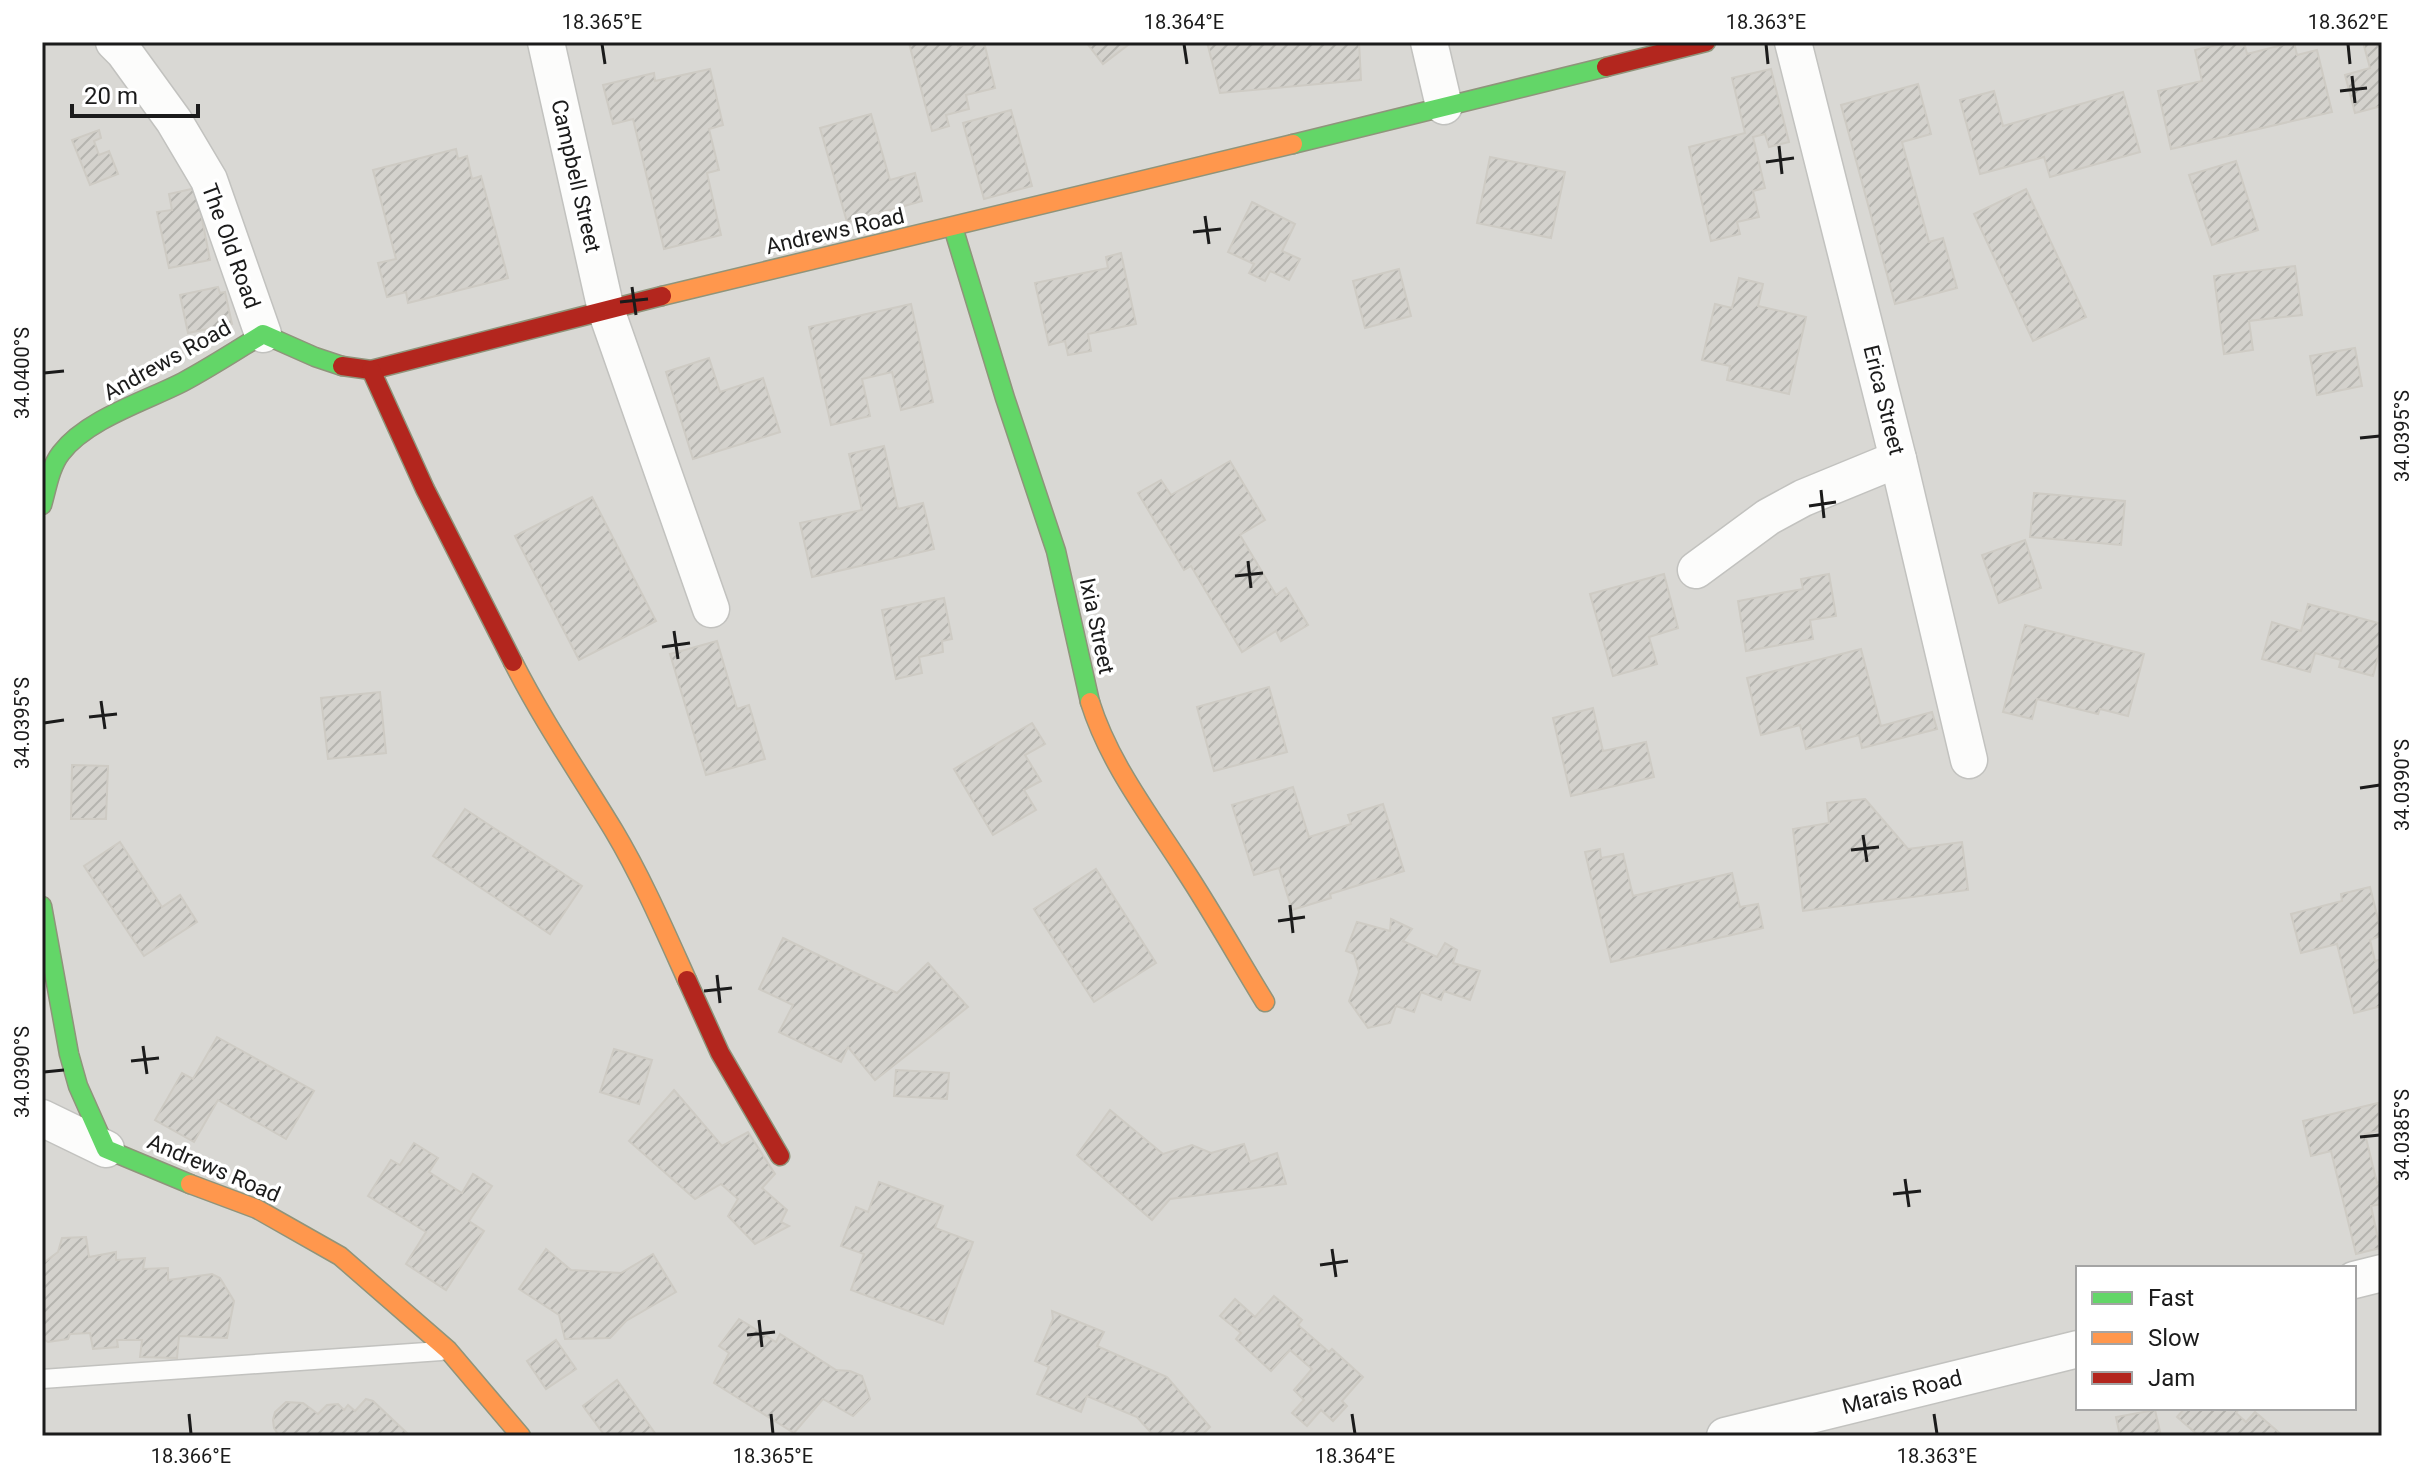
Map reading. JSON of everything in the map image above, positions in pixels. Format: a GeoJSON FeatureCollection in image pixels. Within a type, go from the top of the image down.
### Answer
{"type":"FeatureCollection","features":[{"type":"Feature","properties":{"kind":"street","name":"The Old Road"},"geometry":{"type":"LineString","coordinates":[[114,42],[174,121],[209,180],[263,334]]}},
{"type":"Feature","properties":{"kind":"street","name":"Campbell Street"},"geometry":{"type":"LineString","coordinates":[[546,42],[606,310],[711,609]]}},
{"type":"Feature","properties":{"kind":"street"},"geometry":{"type":"LineString","coordinates":[[1429,42],[1444,106]]}},
{"type":"Feature","properties":{"kind":"street","name":"Andrews Road"},"geometry":{"type":"LineString","coordinates":[[42,505],[50,472],[74,439],[196,375],[263,334],[330,363],[351,370],[371,370],[1706,42]]}},
{"type":"Feature","properties":{"kind":"street","name":"Erica Street"},"geometry":{"type":"LineString","coordinates":[[1793,42],[1898,459],[1969,760]]}},
{"type":"Feature","properties":{"kind":"street","name":"Ixia Street"},"geometry":{"type":"LineString","coordinates":[[953,227],[1056,551],[1085,686],[1096,721],[1126,780],[1199,892],[1265,1002]]}},
{"type":"Feature","properties":{"kind":"street"},"geometry":{"type":"LineString","coordinates":[[371,370],[425,489],[521,680],[615,833],[720,1053],[780,1156]]}},
{"type":"Feature","properties":{"kind":"street"},"geometry":{"type":"LineString","coordinates":[[1696,570],[1768,517],[1803,498],[1898,459]]}},
{"type":"Feature","properties":{"kind":"street"},"geometry":{"type":"LineString","coordinates":[[42,906],[48,973],[69,1054],[78,1086],[106,1149]]}},
{"type":"Feature","properties":{"kind":"street"},"geometry":{"type":"LineString","coordinates":[[42,1118],[106,1149]]}},
{"type":"Feature","properties":{"kind":"street","name":"Andrews Road"},"geometry":{"type":"LineString","coordinates":[[106,1149],[257,1209],[340,1256],[448,1350],[521,1436]]}},
{"type":"Feature","properties":{"kind":"street"},"geometry":{"type":"LineString","coordinates":[[2356,1280],[2382,1273]]}},
{"type":"Feature","properties":{"kind":"street","name":"Marais Road"},"geometry":{"type":"LineString","coordinates":[[1725,1436],[2076,1349]]}},
{"type":"Feature","properties":{"kind":"lane"},"geometry":{"type":"LineString","coordinates":[[42,1379],[448,1350]]}},
{"type":"Feature","properties":{"kind":"shaded area"},"geometry":{"type":"Polygon","coordinates":[[[42,42],[2382,42],[2382,1436],[42,1436],[42,42]]]}},
{"type":"Feature","properties":{"kind":"building"},"geometry":{"type":"Polygon","coordinates":[[[957,42],[958,46],[984,42],[995,88],[966,95],[969,109],[946,115],[949,126],[932,131],[909,43],[957,42]]]}},
{"type":"Feature","properties":{"kind":"building"},"geometry":{"type":"Polygon","coordinates":[[[1086,42],[1126,42],[1128,45],[1103,64],[1086,42]]]}},
{"type":"Feature","properties":{"kind":"building"},"geometry":{"type":"Polygon","coordinates":[[[1207,42],[1359,42],[1361,80],[1220,93],[1207,42]]]}},
{"type":"Feature","properties":{"kind":"building"},"geometry":{"type":"Polygon","coordinates":[[[2244,42],[2247,54],[2294,42],[2297,55],[2317,50],[2332,112],[2171,149],[2158,91],[2202,81],[2195,50],[2244,42]]]}},
{"type":"Feature","properties":{"kind":"building"},"geometry":{"type":"Polygon","coordinates":[[[2363,42],[2382,42],[2382,106],[2355,113],[2345,75],[2370,68],[2363,42]]]}},
{"type":"Feature","properties":{"kind":"building"},"geometry":{"type":"Polygon","coordinates":[[[710,69],[723,125],[709,129],[719,170],[707,173],[721,235],[664,249],[633,119],[613,124],[603,85],[654,73],[655,81],[710,69]]]}},
{"type":"Feature","properties":{"kind":"building"},"geometry":{"type":"Polygon","coordinates":[[[1771,69],[1789,142],[1769,147],[1765,134],[1753,137],[1765,188],[1753,191],[1759,217],[1737,222],[1740,234],[1711,241],[1689,147],[1745,133],[1732,78],[1771,69]]]}},
{"type":"Feature","properties":{"kind":"building"},"geometry":{"type":"Polygon","coordinates":[[[1918,84],[1931,134],[1902,142],[1929,242],[1943,238],[1957,288],[1895,304],[1841,105],[1918,84]]]}},
{"type":"Feature","properties":{"kind":"building"},"geometry":{"type":"Polygon","coordinates":[[[1994,91],[2003,126],[2123,92],[2140,152],[2050,177],[2044,157],[1980,174],[1960,100],[1994,91]]]}},
{"type":"Feature","properties":{"kind":"building"},"geometry":{"type":"Polygon","coordinates":[[[1011,110],[1032,186],[984,199],[963,123],[1011,110]]]}},
{"type":"Feature","properties":{"kind":"building"},"geometry":{"type":"Polygon","coordinates":[[[871,114],[890,180],[915,173],[922,201],[847,222],[820,128],[871,114]]]}},
{"type":"Feature","properties":{"kind":"building"},"geometry":{"type":"Polygon","coordinates":[[[99,130],[101,138],[94,141],[99,155],[109,151],[118,174],[90,185],[72,140],[99,130]]]}},
{"type":"Feature","properties":{"kind":"building"},"geometry":{"type":"Polygon","coordinates":[[[456,149],[458,159],[467,156],[472,179],[481,176],[508,278],[408,303],[406,292],[387,297],[378,263],[396,259],[373,170],[456,149]]]}},
{"type":"Feature","properties":{"kind":"building"},"geometry":{"type":"Polygon","coordinates":[[[1490,157],[1565,172],[1551,238],[1477,223],[1490,157]]]}},
{"type":"Feature","properties":{"kind":"building"},"geometry":{"type":"Polygon","coordinates":[[[2236,161],[2258,230],[2212,245],[2189,175],[2236,161]]]}},
{"type":"Feature","properties":{"kind":"building"},"geometry":{"type":"Polygon","coordinates":[[[196,188],[210,260],[169,268],[157,212],[172,210],[169,194],[196,188]]]}},
{"type":"Feature","properties":{"kind":"building"},"geometry":{"type":"Polygon","coordinates":[[[2026,189],[2086,317],[2033,341],[1974,214],[2026,189]]]}},
{"type":"Feature","properties":{"kind":"building"},"geometry":{"type":"Polygon","coordinates":[[[1252,202],[1295,224],[1282,251],[1300,259],[1289,280],[1270,271],[1265,281],[1249,273],[1254,264],[1228,252],[1252,202]]]}},
{"type":"Feature","properties":{"kind":"building"},"geometry":{"type":"Polygon","coordinates":[[[1121,253],[1136,324],[1088,334],[1091,351],[1068,355],[1065,341],[1049,345],[1035,283],[1108,268],[1106,257],[1121,253]]]}},
{"type":"Feature","properties":{"kind":"building"},"geometry":{"type":"Polygon","coordinates":[[[2295,266],[2302,315],[2249,321],[2253,350],[2224,354],[2214,276],[2295,266]]]}},
{"type":"Feature","properties":{"kind":"building"},"geometry":{"type":"Polygon","coordinates":[[[1399,269],[1411,316],[1365,328],[1353,281],[1399,269]]]}},
{"type":"Feature","properties":{"kind":"building"},"geometry":{"type":"Polygon","coordinates":[[[1739,278],[1763,284],[1758,306],[1806,317],[1789,394],[1727,380],[1730,366],[1702,360],[1715,304],[1732,308],[1739,278]]]}},
{"type":"Feature","properties":{"kind":"building"},"geometry":{"type":"Polygon","coordinates":[[[218,287],[220,293],[225,292],[232,324],[188,333],[180,295],[218,287]]]}},
{"type":"Feature","properties":{"kind":"building"},"geometry":{"type":"Polygon","coordinates":[[[911,304],[933,402],[901,410],[892,372],[862,379],[870,416],[831,425],[809,327],[911,304]]]}},
{"type":"Feature","properties":{"kind":"building"},"geometry":{"type":"Polygon","coordinates":[[[2355,348],[2362,386],[2317,395],[2310,356],[2355,348]]]}},
{"type":"Feature","properties":{"kind":"building"},"geometry":{"type":"Polygon","coordinates":[[[709,358],[720,392],[763,378],[780,432],[693,459],[666,372],[709,358]]]}},
{"type":"Feature","properties":{"kind":"building"},"geometry":{"type":"Polygon","coordinates":[[[884,446],[898,509],[923,503],[934,549],[812,577],[800,523],[862,510],[849,454],[884,446]]]}},
{"type":"Feature","properties":{"kind":"building"},"geometry":{"type":"Polygon","coordinates":[[[1230,461],[1265,520],[1240,535],[1276,595],[1286,588],[1308,625],[1281,641],[1276,631],[1242,652],[1191,566],[1184,570],[1138,493],[1161,480],[1171,495],[1230,461]]]}},
{"type":"Feature","properties":{"kind":"building"},"geometry":{"type":"Polygon","coordinates":[[[2034,493],[2125,501],[2121,545],[2030,537],[2034,493]]]}},
{"type":"Feature","properties":{"kind":"building"},"geometry":{"type":"Polygon","coordinates":[[[592,497],[656,621],[579,660],[515,536],[592,497]]]}},
{"type":"Feature","properties":{"kind":"building"},"geometry":{"type":"Polygon","coordinates":[[[2025,540],[2041,588],[1999,603],[1982,555],[2025,540]]]}},
{"type":"Feature","properties":{"kind":"building"},"geometry":{"type":"Polygon","coordinates":[[[1664,574],[1678,628],[1649,637],[1657,664],[1613,676],[1590,594],[1664,574]]]}},
{"type":"Feature","properties":{"kind":"building"},"geometry":{"type":"Polygon","coordinates":[[[1829,574],[1836,616],[1810,620],[1813,639],[1746,651],[1738,601],[1803,589],[1801,579],[1829,574]]]}},
{"type":"Feature","properties":{"kind":"building"},"geometry":{"type":"Polygon","coordinates":[[[944,598],[952,639],[942,641],[943,652],[919,657],[922,673],[896,679],[882,610],[944,598]]]}},
{"type":"Feature","properties":{"kind":"building"},"geometry":{"type":"Polygon","coordinates":[[[2308,604],[2382,624],[2382,642],[2373,676],[2339,667],[2341,660],[2315,653],[2310,672],[2262,659],[2272,622],[2301,631],[2308,604]]]}},
{"type":"Feature","properties":{"kind":"building"},"geometry":{"type":"Polygon","coordinates":[[[2025,625],[2144,654],[2128,716],[2100,709],[2098,714],[2037,699],[2032,719],[2003,712],[2025,625]]]}},
{"type":"Feature","properties":{"kind":"building"},"geometry":{"type":"Polygon","coordinates":[[[717,641],[737,709],[749,705],[765,759],[706,775],[670,654],[717,641]]]}},
{"type":"Feature","properties":{"kind":"building"},"geometry":{"type":"Polygon","coordinates":[[[1861,649],[1881,726],[1932,712],[1937,729],[1862,748],[1859,735],[1806,749],[1800,725],[1761,735],[1747,678],[1861,649]]]}},
{"type":"Feature","properties":{"kind":"building"},"geometry":{"type":"Polygon","coordinates":[[[1269,687],[1287,752],[1214,771],[1197,707],[1269,687]]]}},
{"type":"Feature","properties":{"kind":"building"},"geometry":{"type":"Polygon","coordinates":[[[380,692],[386,753],[328,759],[321,698],[380,692]]]}},
{"type":"Feature","properties":{"kind":"building"},"geometry":{"type":"Polygon","coordinates":[[[1593,708],[1603,751],[1646,742],[1654,777],[1571,796],[1553,718],[1593,708]]]}},
{"type":"Feature","properties":{"kind":"building"},"geometry":{"type":"Polygon","coordinates":[[[1032,723],[1045,744],[1025,755],[1041,781],[1024,790],[1036,810],[993,835],[954,769],[1032,723]]]}},
{"type":"Feature","properties":{"kind":"building"},"geometry":{"type":"Polygon","coordinates":[[[72,765],[108,766],[106,819],[71,819],[72,765]]]}},
{"type":"Feature","properties":{"kind":"building"},"geometry":{"type":"Polygon","coordinates":[[[1293,787],[1309,837],[1351,824],[1348,815],[1383,804],[1404,871],[1330,894],[1331,898],[1292,910],[1279,868],[1254,875],[1232,805],[1293,787]]]}},
{"type":"Feature","properties":{"kind":"building"},"geometry":{"type":"Polygon","coordinates":[[[1865,799],[1908,849],[1962,842],[1968,890],[1803,911],[1793,829],[1829,823],[1827,803],[1865,799]]]}},
{"type":"Feature","properties":{"kind":"building"},"geometry":{"type":"Polygon","coordinates":[[[465,809],[582,886],[550,934],[433,856],[465,809]]]}},
{"type":"Feature","properties":{"kind":"building"},"geometry":{"type":"Polygon","coordinates":[[[120,842],[162,907],[180,895],[197,922],[144,956],[84,866],[120,842]]]}},
{"type":"Feature","properties":{"kind":"building"},"geometry":{"type":"Polygon","coordinates":[[[1600,849],[1601,858],[1623,854],[1633,896],[1732,873],[1740,907],[1758,904],[1763,928],[1611,962],[1585,852],[1600,849]]]}},
{"type":"Feature","properties":{"kind":"building"},"geometry":{"type":"Polygon","coordinates":[[[1096,869],[1156,963],[1094,1002],[1034,909],[1096,869]]]}},
{"type":"Feature","properties":{"kind":"building"},"geometry":{"type":"Polygon","coordinates":[[[2370,887],[2382,935],[2370,940],[2375,961],[2382,959],[2382,1006],[2354,1013],[2337,944],[2301,953],[2291,914],[2342,901],[2341,894],[2370,887]]]}},
{"type":"Feature","properties":{"kind":"building"},"geometry":{"type":"Polygon","coordinates":[[[1391,919],[1412,929],[1403,941],[1437,957],[1445,943],[1457,950],[1453,963],[1480,971],[1470,1000],[1444,991],[1441,1000],[1421,992],[1414,1012],[1396,1006],[1390,1023],[1368,1028],[1349,1001],[1359,972],[1354,954],[1346,951],[1357,922],[1390,931],[1391,919]]]}},
{"type":"Feature","properties":{"kind":"building"},"geometry":{"type":"Polygon","coordinates":[[[783,938],[897,993],[928,963],[968,1007],[875,1080],[848,1047],[841,1062],[779,1032],[793,1005],[759,989],[783,938]]]}},
{"type":"Feature","properties":{"kind":"building"},"geometry":{"type":"Polygon","coordinates":[[[217,1037],[314,1091],[286,1139],[218,1100],[194,1142],[155,1120],[182,1073],[193,1079],[217,1037]]]}},
{"type":"Feature","properties":{"kind":"building"},"geometry":{"type":"Polygon","coordinates":[[[614,1049],[652,1060],[639,1104],[600,1092],[614,1049]]]}},
{"type":"Feature","properties":{"kind":"building"},"geometry":{"type":"Polygon","coordinates":[[[896,1070],[949,1073],[947,1099],[894,1096],[896,1070]]]}},
{"type":"Feature","properties":{"kind":"building"},"geometry":{"type":"Polygon","coordinates":[[[674,1090],[722,1146],[748,1132],[775,1174],[762,1188],[787,1210],[781,1222],[789,1226],[755,1244],[728,1216],[738,1199],[721,1184],[695,1199],[629,1141],[674,1090]]]}},
{"type":"Feature","properties":{"kind":"building"},"geometry":{"type":"Polygon","coordinates":[[[2378,1103],[2382,1130],[2365,1134],[2377,1183],[2382,1181],[2382,1204],[2371,1206],[2380,1248],[2356,1254],[2331,1151],[2311,1156],[2303,1121],[2378,1103]]]}},
{"type":"Feature","properties":{"kind":"building"},"geometry":{"type":"Polygon","coordinates":[[[1110,1110],[1163,1154],[1192,1145],[1211,1153],[1244,1144],[1250,1162],[1277,1153],[1286,1184],[1170,1199],[1152,1220],[1077,1155],[1110,1110]]]}},
{"type":"Feature","properties":{"kind":"building"},"geometry":{"type":"Polygon","coordinates":[[[414,1143],[438,1158],[429,1172],[462,1193],[473,1174],[492,1186],[469,1221],[484,1231],[446,1290],[406,1264],[426,1232],[368,1196],[391,1160],[400,1165],[414,1143]]]}},
{"type":"Feature","properties":{"kind":"building"},"geometry":{"type":"Polygon","coordinates":[[[879,1182],[943,1206],[935,1228],[973,1242],[943,1324],[851,1290],[864,1254],[841,1246],[856,1207],[868,1212],[879,1182]]]}},
{"type":"Feature","properties":{"kind":"building"},"geometry":{"type":"Polygon","coordinates":[[[86,1237],[89,1257],[116,1252],[116,1260],[145,1258],[143,1269],[168,1268],[168,1280],[212,1274],[220,1278],[234,1301],[227,1338],[179,1336],[177,1358],[140,1357],[142,1340],[117,1340],[118,1347],[93,1349],[90,1333],[70,1334],[68,1339],[48,1342],[42,1338],[42,1264],[58,1252],[62,1238],[86,1237]]]}},
{"type":"Feature","properties":{"kind":"building"},"geometry":{"type":"Polygon","coordinates":[[[546,1249],[571,1270],[621,1273],[653,1254],[676,1292],[626,1321],[610,1338],[565,1339],[559,1315],[519,1289],[546,1249]]]}},
{"type":"Feature","properties":{"kind":"building"},"geometry":{"type":"Polygon","coordinates":[[[1274,1296],[1302,1320],[1298,1325],[1329,1352],[1332,1349],[1363,1377],[1342,1401],[1347,1406],[1333,1421],[1321,1410],[1307,1426],[1292,1413],[1304,1400],[1294,1390],[1312,1369],[1290,1350],[1271,1371],[1236,1339],[1241,1333],[1220,1316],[1235,1299],[1255,1317],[1274,1296]]]}},
{"type":"Feature","properties":{"kind":"building"},"geometry":{"type":"Polygon","coordinates":[[[1052,1311],[1104,1332],[1097,1346],[1167,1377],[1210,1427],[1201,1436],[1154,1436],[1137,1417],[1087,1396],[1081,1412],[1037,1394],[1049,1367],[1035,1361],[1053,1319],[1052,1311]]]}},
{"type":"Feature","properties":{"kind":"building"},"geometry":{"type":"Polygon","coordinates":[[[739,1319],[776,1342],[780,1334],[836,1370],[862,1376],[870,1399],[853,1416],[823,1399],[794,1433],[714,1383],[729,1353],[719,1346],[739,1319]]]}},
{"type":"Feature","properties":{"kind":"building"},"geometry":{"type":"Polygon","coordinates":[[[556,1340],[576,1369],[546,1389],[527,1361],[556,1340]]]}},
{"type":"Feature","properties":{"kind":"building"},"geometry":{"type":"Polygon","coordinates":[[[617,1380],[657,1436],[605,1436],[583,1406],[617,1380]]]}},
{"type":"Feature","properties":{"kind":"building"},"geometry":{"type":"Polygon","coordinates":[[[366,1399],[373,1401],[408,1434],[279,1436],[274,1428],[275,1412],[286,1402],[303,1403],[318,1414],[327,1405],[338,1404],[344,1410],[348,1405],[355,1411],[366,1399]]]}},
{"type":"Feature","properties":{"kind":"building"},"geometry":{"type":"Polygon","coordinates":[[[2155,1410],[2161,1436],[2120,1436],[2116,1417],[2155,1410]]]}},
{"type":"Feature","properties":{"kind":"building"},"geometry":{"type":"Polygon","coordinates":[[[2183,1410],[2238,1410],[2236,1413],[2246,1422],[2255,1412],[2283,1436],[2199,1436],[2177,1417],[2183,1410]]]}},
{"type":"Feature","properties":{"kind":"traffic: fast"},"geometry":{"type":"LineString","coordinates":[[1293,144],[1606,67]]}},
{"type":"Feature","properties":{"kind":"traffic: fast"},"geometry":{"type":"LineString","coordinates":[[953,227],[1056,551],[1090,702]]}},
{"type":"Feature","properties":{"kind":"traffic: fast"},"geometry":{"type":"LineString","coordinates":[[42,505],[57,459],[86,430],[183,382],[263,334],[342,366]]}},
{"type":"Feature","properties":{"kind":"traffic: fast"},"geometry":{"type":"LineString","coordinates":[[42,906],[69,1054],[78,1086],[106,1149],[190,1184]]}},
{"type":"Feature","properties":{"kind":"traffic: slow"},"geometry":{"type":"LineString","coordinates":[[662,296],[1293,144]]}},
{"type":"Feature","properties":{"kind":"traffic: slow"},"geometry":{"type":"LineString","coordinates":[[513,662],[624,849],[687,980]]}},
{"type":"Feature","properties":{"kind":"traffic: slow"},"geometry":{"type":"LineString","coordinates":[[1090,702],[1119,768],[1265,1002]]}},
{"type":"Feature","properties":{"kind":"traffic: slow"},"geometry":{"type":"LineString","coordinates":[[190,1184],[257,1209],[340,1256],[448,1350],[521,1436]]}},
{"type":"Feature","properties":{"kind":"traffic: jam"},"geometry":{"type":"LineString","coordinates":[[1606,67],[1706,42]]}},
{"type":"Feature","properties":{"kind":"traffic: jam"},"geometry":{"type":"LineString","coordinates":[[342,366],[371,370],[662,296]]}},
{"type":"Feature","properties":{"kind":"traffic: jam"},"geometry":{"type":"LineString","coordinates":[[371,370],[425,489],[513,662]]}},
{"type":"Feature","properties":{"kind":"traffic: jam"},"geometry":{"type":"LineString","coordinates":[[687,980],[720,1053],[780,1156]]}}]}
